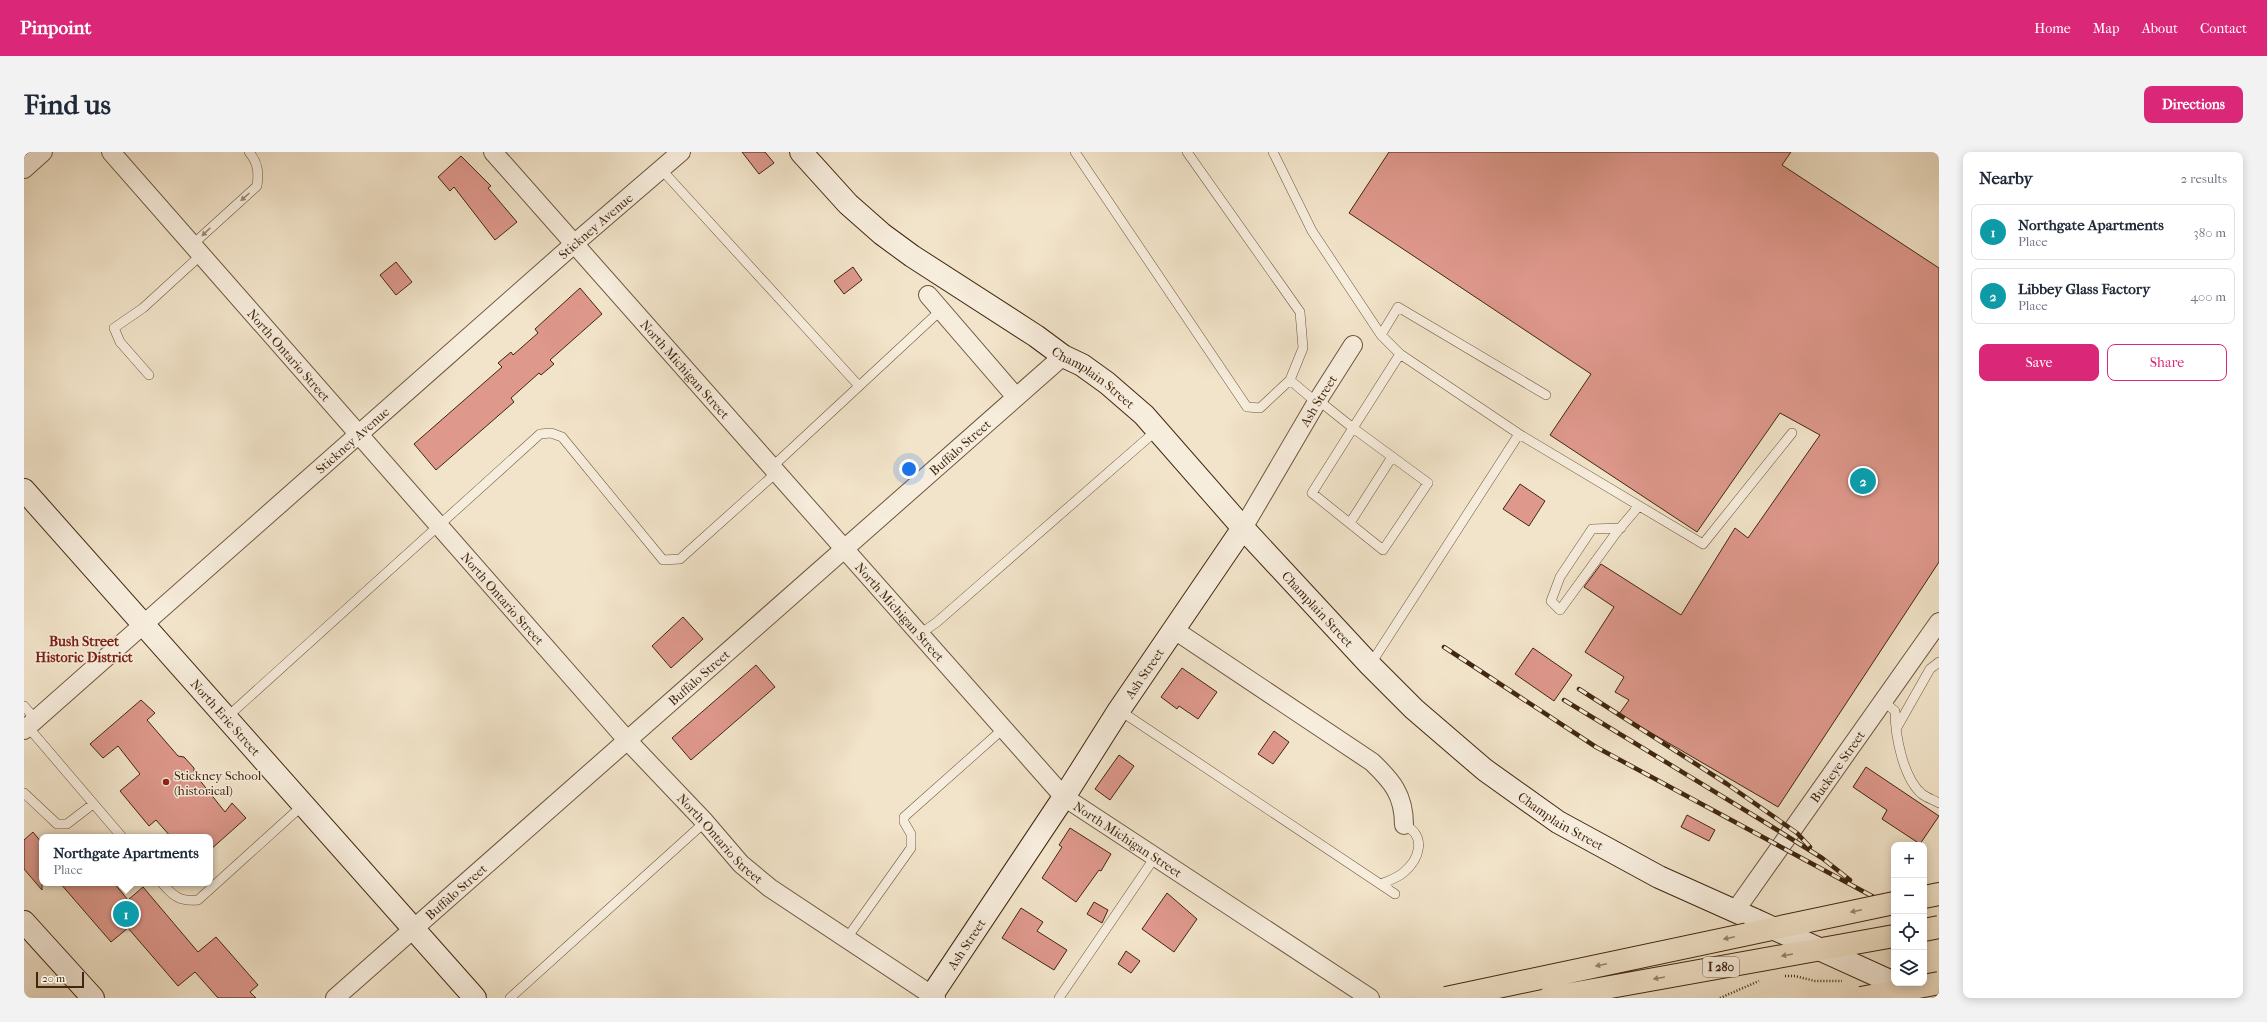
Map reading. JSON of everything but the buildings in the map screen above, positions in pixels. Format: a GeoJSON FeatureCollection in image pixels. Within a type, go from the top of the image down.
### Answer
{"type":"FeatureCollection","features":[{"type":"Feature","properties":{"kind":"highway"},"geometry":{"type":"LineString","coordinates":[[1927,896],[1939,894]]}},
{"type":"Feature","properties":{"kind":"highway"},"geometry":{"type":"LineString","coordinates":[[1446,998],[1891,904]]}},
{"type":"Feature","properties":{"kind":"highway"},"geometry":{"type":"LineString","coordinates":[[1927,929],[1939,927]]}},
{"type":"Feature","properties":{"kind":"highway","name":"I 280"},"geometry":{"type":"LineString","coordinates":[[1549,998],[1891,937]]}},
{"type":"Feature","properties":{"kind":"highway"},"geometry":{"type":"LineString","coordinates":[[1861,998],[1939,983]]}},
{"type":"Feature","properties":{"kind":"main road","name":"Champlain Street"},"geometry":{"type":"LineString","coordinates":[[801,152],[848,204],[882,234],[912,256],[1036,336],[1063,356],[1082,365],[1107,383],[1158,429],[1243,528],[1370,664],[1414,709],[1485,770],[1558,822],[1659,877],[1891,982]]}},
{"type":"Feature","properties":{"kind":"main road","name":"North Erie Street"},"geometry":{"type":"LineString","coordinates":[[24,490],[475,998]]}},
{"type":"Feature","properties":{"kind":"main road","name":"Ash Street"},"geometry":{"type":"LineString","coordinates":[[932,997],[1064,798],[1119,710],[1243,528]]}},
{"type":"Feature","properties":{"kind":"main road"},"geometry":{"type":"LineString","coordinates":[[24,922],[93,998]]}},
{"type":"Feature","properties":{"kind":"main road","name":"Champlain Street"},"geometry":{"type":"LineString","coordinates":[[1901,986],[1928,998]]}},
{"type":"Feature","properties":{"kind":"street"},"geometry":{"type":"LineString","coordinates":[[24,169],[43,152]]}},
{"type":"Feature","properties":{"kind":"street","name":"North Ontario Street"},"geometry":{"type":"LineString","coordinates":[[110,152],[627,740],[705,822],[741,864],[770,888],[847,938],[932,997]]}},
{"type":"Feature","properties":{"kind":"street","name":"North Michigan Street"},"geometry":{"type":"LineString","coordinates":[[493,152],[845,548],[1064,798],[1370,998]]}},
{"type":"Feature","properties":{"kind":"street","name":"Stickney Avenue"},"geometry":{"type":"LineString","coordinates":[[29,726],[143,624],[360,435],[574,244],[681,152]]}},
{"type":"Feature","properties":{"kind":"street"},"geometry":{"type":"LineString","coordinates":[[928,295],[1016,397]]}},
{"type":"Feature","properties":{"kind":"street","name":"Ash Street"},"geometry":{"type":"LineString","coordinates":[[1243,528],[1317,402],[1353,345]]}},
{"type":"Feature","properties":{"kind":"street","name":"Buffalo Street"},"geometry":{"type":"LineString","coordinates":[[335,998],[1063,356]]}},
{"type":"Feature","properties":{"kind":"street","name":"Buckeye Street"},"geometry":{"type":"LineString","coordinates":[[1735,911],[1939,622]]}},
{"type":"Feature","properties":{"kind":"street"},"geometry":{"type":"LineString","coordinates":[[1173,629],[1372,762],[1390,779],[1399,794],[1404,825]]}},
{"type":"Feature","properties":{"kind":"lane"},"geometry":{"type":"LineString","coordinates":[[149,375],[120,342],[114,328],[143,308],[257,186],[259,172],[256,160],[249,152]]}},
{"type":"Feature","properties":{"kind":"lane"},"geometry":{"type":"LineString","coordinates":[[1075,152],[1247,407],[1260,408],[1290,380],[1303,348],[1300,312],[1187,152]]}},
{"type":"Feature","properties":{"kind":"lane"},"geometry":{"type":"LineString","coordinates":[[1273,152],[1312,231],[1381,335],[1400,354],[1519,434],[1638,507],[1703,544],[1792,433]]}},
{"type":"Feature","properties":{"kind":"lane"},"geometry":{"type":"LineString","coordinates":[[661,169],[859,386]]}},
{"type":"Feature","properties":{"kind":"lane"},"geometry":{"type":"LineString","coordinates":[[1381,335],[1398,307],[1546,395]]}},
{"type":"Feature","properties":{"kind":"lane"},"geometry":{"type":"LineString","coordinates":[[226,718],[540,434],[551,433],[562,437],[663,560],[680,559],[775,470],[859,386],[941,310]]}},
{"type":"Feature","properties":{"kind":"lane"},"geometry":{"type":"LineString","coordinates":[[1290,380],[1317,402],[1353,428],[1428,483],[1384,550],[1312,493],[1353,428],[1400,354]]}},
{"type":"Feature","properties":{"kind":"lane"},"geometry":{"type":"LineString","coordinates":[[920,634],[937,622],[1158,429]]}},
{"type":"Feature","properties":{"kind":"lane"},"geometry":{"type":"LineString","coordinates":[[1370,664],[1519,434]]}},
{"type":"Feature","properties":{"kind":"lane"},"geometry":{"type":"LineString","coordinates":[[1350,523],[1392,457]]}},
{"type":"Feature","properties":{"kind":"lane"},"geometry":{"type":"LineString","coordinates":[[1621,528],[1592,529],[1560,577],[1551,601],[1560,610],[1616,533],[1621,528],[1638,507]]}},
{"type":"Feature","properties":{"kind":"lane"},"geometry":{"type":"LineString","coordinates":[[1895,730],[1930,669],[1939,662]]}},
{"type":"Feature","properties":{"kind":"lane"},"geometry":{"type":"LineString","coordinates":[[1883,701],[1895,711],[1895,730],[1909,777],[1922,794],[1939,803]]}},
{"type":"Feature","properties":{"kind":"lane"},"geometry":{"type":"LineString","coordinates":[[24,706],[29,726],[119,834]]}},
{"type":"Feature","properties":{"kind":"lane"},"geometry":{"type":"LineString","coordinates":[[1119,710],[1395,894]]}},
{"type":"Feature","properties":{"kind":"lane"},"geometry":{"type":"LineString","coordinates":[[847,938],[911,848],[911,834],[904,822],[904,816],[1003,729]]}},
{"type":"Feature","properties":{"kind":"lane"},"geometry":{"type":"LineString","coordinates":[[24,793],[57,824],[67,824],[93,804]]}},
{"type":"Feature","properties":{"kind":"lane"},"geometry":{"type":"LineString","coordinates":[[164,886],[170,893],[185,901],[198,900],[303,805]]}},
{"type":"Feature","properties":{"kind":"lane"},"geometry":{"type":"LineString","coordinates":[[510,998],[705,822]]}},
{"type":"Feature","properties":{"kind":"lane"},"geometry":{"type":"LineString","coordinates":[[1381,884],[1404,872],[1419,848],[1419,836],[1414,829],[1404,825]]}},
{"type":"Feature","properties":{"kind":"lane"},"geometry":{"type":"LineString","coordinates":[[1060,998],[1155,857]]}},
{"type":"Feature","properties":{"kind":"path"},"geometry":{"type":"LineString","coordinates":[[1781,976],[1845,981]]}},
{"type":"Feature","properties":{"kind":"path"},"geometry":{"type":"LineString","coordinates":[[1720,998],[1762,980]]}},
{"type":"Feature","properties":{"kind":"railway"},"geometry":{"type":"LineString","coordinates":[[1444,647],[1596,747],[1891,906]]}},
{"type":"Feature","properties":{"kind":"railway"},"geometry":{"type":"LineString","coordinates":[[1579,689],[1727,784],[1797,833],[1810,847]]}},
{"type":"Feature","properties":{"kind":"railway"},"geometry":{"type":"LineString","coordinates":[[1564,700],[1822,858],[1850,880]]}},
{"type":"Feature","properties":{"kind":"railway"},"geometry":{"type":"LineString","coordinates":[[1927,927],[1939,933]]}},
{"type":"Feature","properties":{"kind":"place","name":"Libbey Glass Factory"},"geometry":{"type":"Point","coordinates":[1863,481]}},
{"type":"Feature","properties":{"kind":"place","name":"Stickney School (historical)"},"geometry":{"type":"Point","coordinates":[166,782]}},
{"type":"Feature","properties":{"kind":"place","name":"Northgate Apartments"},"geometry":{"type":"Point","coordinates":[126,914]}},
{"type":"Feature","properties":{"kind":"district","name":"Bush Street Historic District"},"geometry":{"type":"Point","coordinates":[84,650]}}]}
